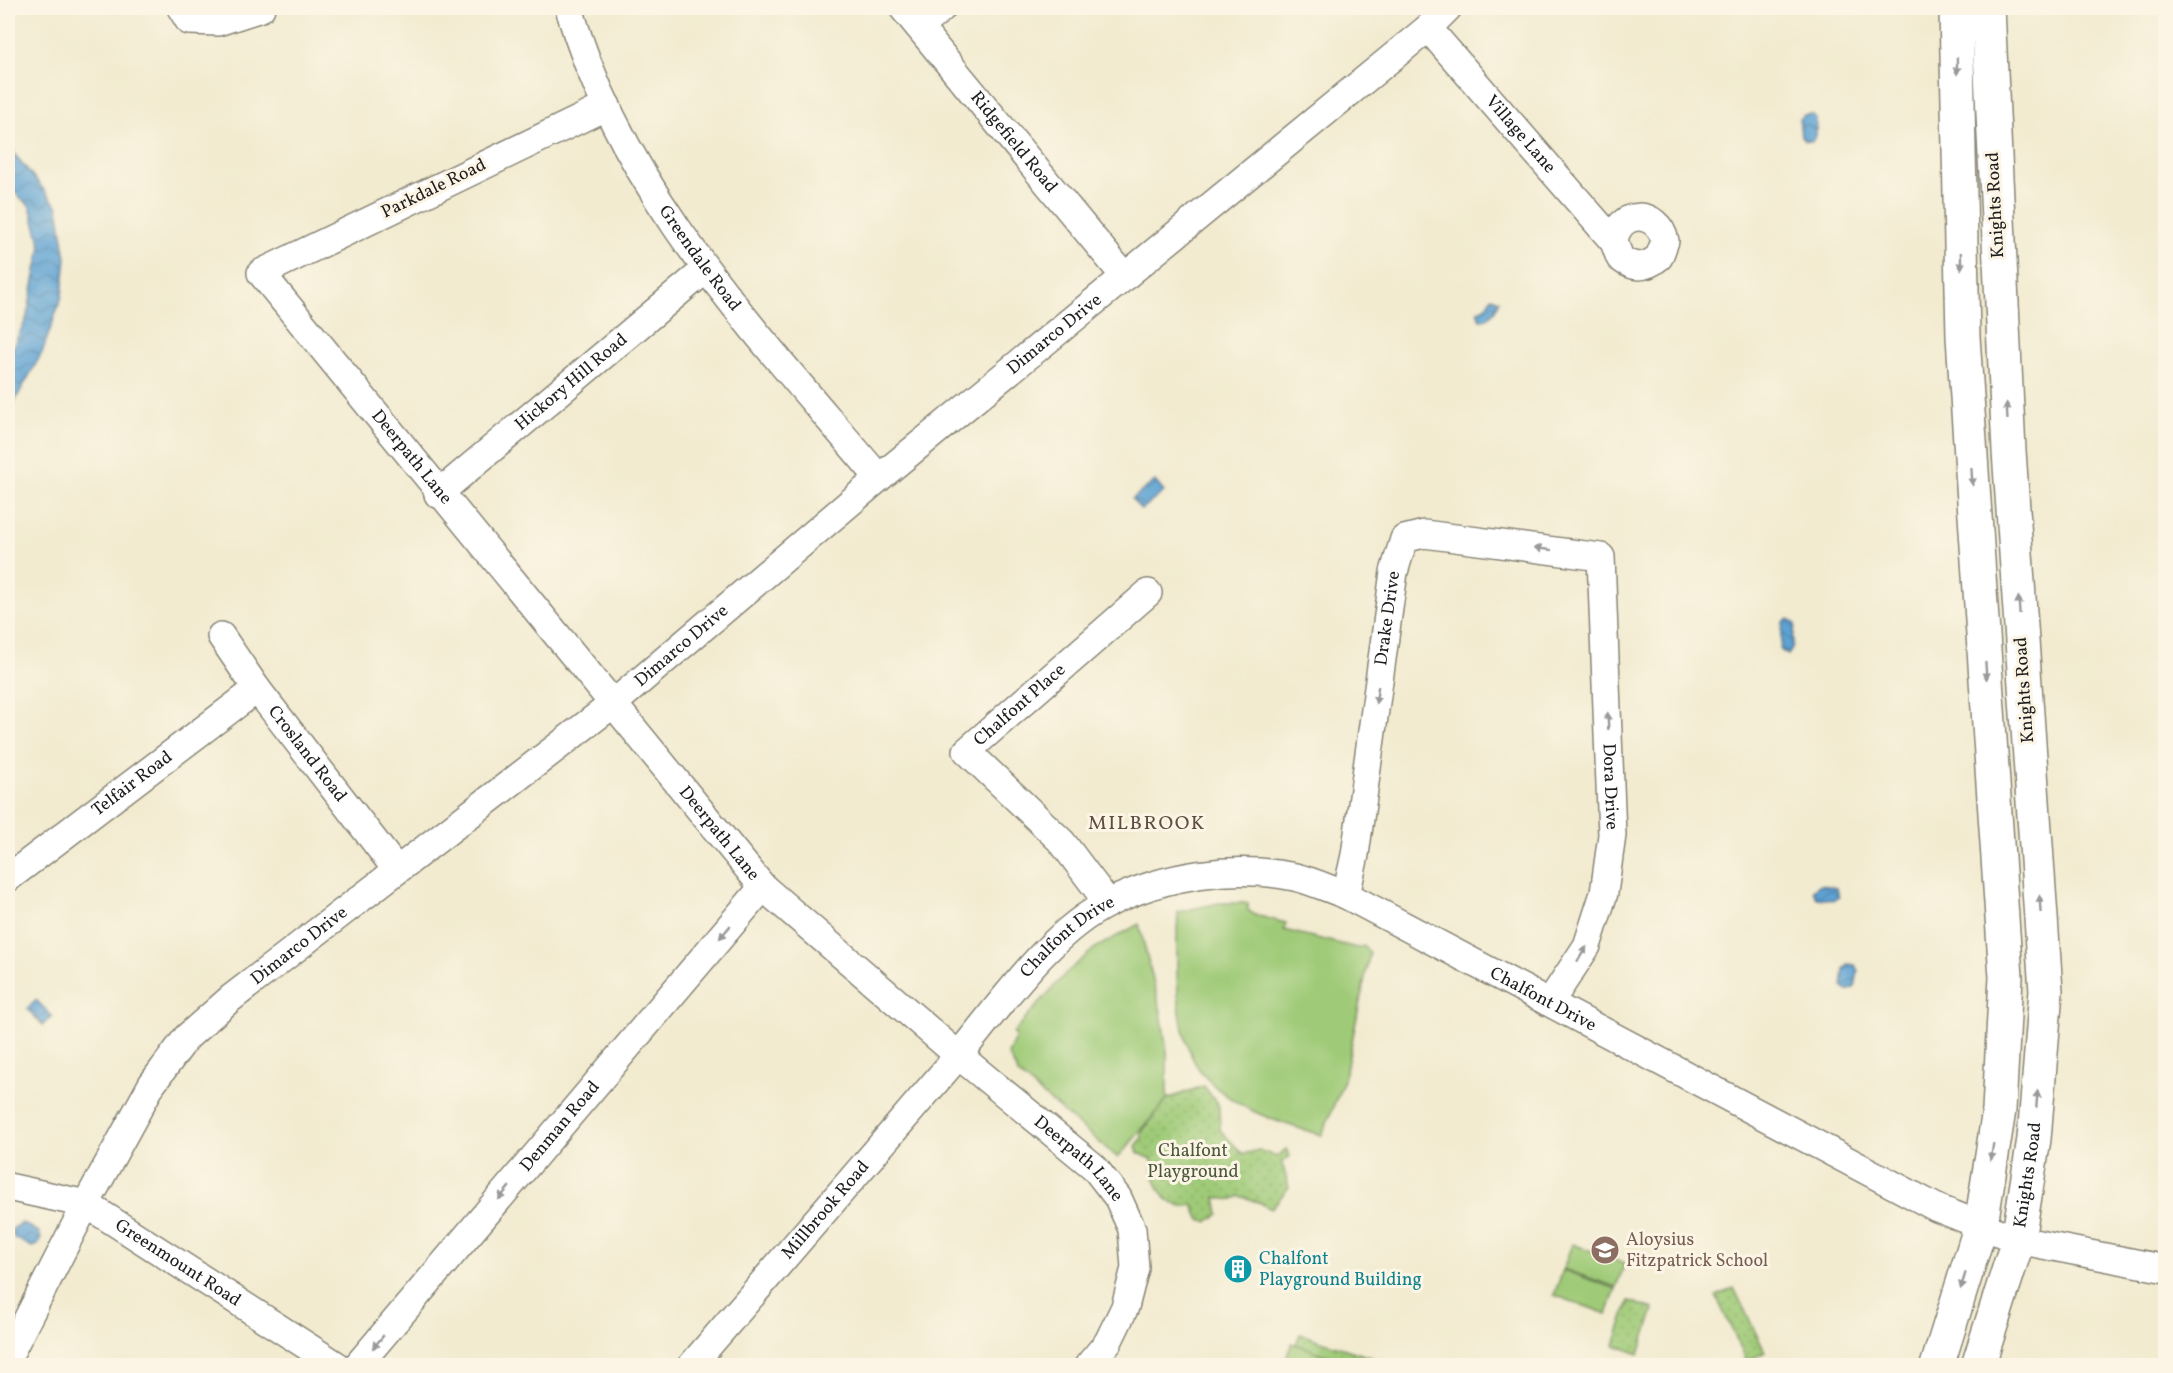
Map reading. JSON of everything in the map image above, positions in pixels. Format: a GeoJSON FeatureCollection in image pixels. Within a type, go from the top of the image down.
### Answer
{"type":"FeatureCollection","features":[{"type":"Feature","properties":{"kind":"main road","name":"Knights Road"},"geometry":{"type":"LineString","coordinates":[[1937,1365],[1981,1225],[1999,1110],[2006,977],[1963,337],[1956,8]]}},
{"type":"Feature","properties":{"kind":"main road","name":"Knights Road"},"geometry":{"type":"LineString","coordinates":[[1978,1365],[2018,1240],[2034,1139],[2046,991],[2009,452],[1988,8]]}},
{"type":"Feature","properties":{"kind":"street"},"geometry":{"type":"LineString","coordinates":[[182,10],[189,21],[218,22],[261,8]]}},
{"type":"Feature","properties":{"kind":"street","name":"Greendale Road"},"geometry":{"type":"LineString","coordinates":[[569,8],[607,106],[656,198],[705,270],[879,478]]}},
{"type":"Feature","properties":{"kind":"street"},"geometry":{"type":"LineString","coordinates":[[911,17],[942,8]]}},
{"type":"Feature","properties":{"kind":"street","name":"Dimarco Drive"},"geometry":{"type":"LineString","coordinates":[[8,1357],[86,1204],[152,1084],[187,1037],[230,999],[613,704],[879,478],[1428,28],[1448,8]]}},
{"type":"Feature","properties":{"kind":"street","name":"Ridgefield Road"},"geometry":{"type":"LineString","coordinates":[[911,17],[1125,277]]}},
{"type":"Feature","properties":{"kind":"street","name":"Village Lane"},"geometry":{"type":"LineString","coordinates":[[1428,28],[1614,242]]}},
{"type":"Feature","properties":{"kind":"street","name":"Parkdale Road"},"geometry":{"type":"LineString","coordinates":[[261,273],[607,106]]}},
{"type":"Feature","properties":{"kind":"street","name":"Hickory Hill Road"},"geometry":{"type":"LineString","coordinates":[[438,494],[705,270]]}},
{"type":"Feature","properties":{"kind":"street","name":"Deerpath Lane"},"geometry":{"type":"LineString","coordinates":[[261,273],[438,494],[763,887],[958,1055],[1094,1167],[1118,1198],[1132,1229],[1135,1268],[1125,1307],[1108,1342],[1088,1365]]}},
{"type":"Feature","properties":{"kind":"street","name":"Drake Drive"},"geometry":{"type":"LineString","coordinates":[[1346,895],[1355,855],[1394,572],[1404,539],[1424,534],[1601,557]]}},
{"type":"Feature","properties":{"kind":"street","name":"Dora Drive"},"geometry":{"type":"LineString","coordinates":[[1550,1002],[1587,946],[1604,893],[1612,835],[1601,557]]}},
{"type":"Feature","properties":{"kind":"street","name":"Chalfont Place"},"geometry":{"type":"LineString","coordinates":[[1108,903],[1062,842],[967,751],[1148,593]]}},
{"type":"Feature","properties":{"kind":"street","name":"Crosland Road"},"geometry":{"type":"LineString","coordinates":[[220,636],[257,689],[396,870]]}},
{"type":"Feature","properties":{"kind":"street","name":"Telfair Road"},"geometry":{"type":"LineString","coordinates":[[8,878],[257,689]]}},
{"type":"Feature","properties":{"kind":"street","name":"Chalfont Drive"},"geometry":{"type":"LineString","coordinates":[[958,1055],[1018,982],[1045,954],[1071,930],[1108,903],[1158,884],[1206,874],[1252,873],[1295,877],[1346,895],[1937,1208],[2018,1240],[2166,1269]]}},
{"type":"Feature","properties":{"kind":"street","name":"Denman Road"},"geometry":{"type":"LineString","coordinates":[[357,1365],[763,887]]}},
{"type":"Feature","properties":{"kind":"street","name":"Millbrook Road"},"geometry":{"type":"LineString","coordinates":[[691,1365],[958,1055]]}},
{"type":"Feature","properties":{"kind":"street","name":"Greenmount Road"},"geometry":{"type":"LineString","coordinates":[[8,1186],[86,1204],[338,1365]]}},
{"type":"Feature","properties":{"kind":"green space"},"geometry":{"type":"Polygon","coordinates":[[[1219,903],[1248,903],[1248,910],[1255,915],[1286,923],[1284,930],[1357,948],[1364,946],[1370,953],[1344,1080],[1322,1135],[1254,1112],[1224,1094],[1199,1069],[1191,1054],[1180,1015],[1177,971],[1178,912],[1219,903]]]}},
{"type":"Feature","properties":{"kind":"green space"},"geometry":{"type":"Polygon","coordinates":[[[1139,924],[1161,1012],[1167,1052],[1167,1099],[1118,1158],[1019,1075],[1008,1054],[1016,1036],[1013,1033],[1065,974],[1095,948],[1139,924]]]}},
{"type":"Feature","properties":{"kind":"green space","name":"Chalfont Playground"},"geometry":{"type":"Polygon","coordinates":[[[1204,1086],[1219,1106],[1220,1130],[1243,1154],[1259,1150],[1277,1157],[1286,1149],[1290,1156],[1282,1163],[1289,1187],[1271,1209],[1239,1196],[1231,1199],[1216,1197],[1219,1214],[1207,1222],[1200,1220],[1193,1205],[1175,1204],[1162,1194],[1154,1177],[1152,1159],[1138,1153],[1136,1146],[1142,1138],[1141,1133],[1167,1099],[1204,1086]]]}},
{"type":"Feature","properties":{"kind":"green space"},"geometry":{"type":"Polygon","coordinates":[[[1572,1244],[1625,1263],[1616,1287],[1563,1269],[1572,1244]]]}},
{"type":"Feature","properties":{"kind":"green space"},"geometry":{"type":"Polygon","coordinates":[[[1563,1270],[1616,1289],[1607,1314],[1554,1295],[1563,1270]]]}},
{"type":"Feature","properties":{"kind":"green space"},"geometry":{"type":"Polygon","coordinates":[[[1734,1288],[1765,1352],[1747,1361],[1716,1296],[1734,1288]]]}},
{"type":"Feature","properties":{"kind":"green space"},"geometry":{"type":"Polygon","coordinates":[[[1629,1301],[1654,1309],[1639,1354],[1614,1345],[1629,1301]]]}},
{"type":"Feature","properties":{"kind":"green space"},"geometry":{"type":"Polygon","coordinates":[[[1300,1334],[1394,1365],[1288,1366],[1300,1334]]]}},
{"type":"Feature","properties":{"kind":"green space"},"geometry":{"type":"Polygon","coordinates":[[[1292,1343],[1353,1365],[1283,1365],[1292,1343]]]}},
{"type":"Feature","properties":{"kind":"water"},"geometry":{"type":"Polygon","coordinates":[[[1812,114],[1816,118],[1816,136],[1812,141],[1805,141],[1801,136],[1799,119],[1804,115],[1812,114]]]}},
{"type":"Feature","properties":{"kind":"water"},"geometry":{"type":"Polygon","coordinates":[[[8,146],[58,207],[66,258],[62,296],[42,353],[8,413],[8,356],[26,320],[41,246],[30,206],[8,187],[8,146]]]}},
{"type":"Feature","properties":{"kind":"water"},"geometry":{"type":"Polygon","coordinates":[[[1492,297],[1499,300],[1497,307],[1490,316],[1481,320],[1477,312],[1486,306],[1492,297]]]}},
{"type":"Feature","properties":{"kind":"water"},"geometry":{"type":"Polygon","coordinates":[[[1155,481],[1164,492],[1141,510],[1132,499],[1155,481]]]}},
{"type":"Feature","properties":{"kind":"water"},"geometry":{"type":"Polygon","coordinates":[[[1789,619],[1795,624],[1792,649],[1788,655],[1780,650],[1783,622],[1789,619]]]}},
{"type":"Feature","properties":{"kind":"water"},"geometry":{"type":"Polygon","coordinates":[[[1819,885],[1837,887],[1839,897],[1834,900],[1817,898],[1813,890],[1819,885]]]}},
{"type":"Feature","properties":{"kind":"water"},"geometry":{"type":"Polygon","coordinates":[[[1848,964],[1855,965],[1858,971],[1855,987],[1848,991],[1842,986],[1844,969],[1848,964]]]}},
{"type":"Feature","properties":{"kind":"water"},"geometry":{"type":"Polygon","coordinates":[[[36,1000],[52,1016],[43,1025],[27,1009],[36,1000]]]}},
{"type":"Feature","properties":{"kind":"water"},"geometry":{"type":"Polygon","coordinates":[[[22,1223],[39,1232],[41,1238],[38,1245],[32,1247],[14,1238],[12,1229],[22,1223]]]}},
{"type":"Feature","properties":{"kind":"place","name":"Aloysius Fitzpatrick School"},"geometry":{"type":"Point","coordinates":[1605,1250]}},
{"type":"Feature","properties":{"kind":"place","name":"Chalfont Playground Building"},"geometry":{"type":"Point","coordinates":[1238,1269]}},
{"type":"Feature","properties":{"kind":"district","name":"MILBROOK"},"geometry":{"type":"Point","coordinates":[1147,824]}}]}
